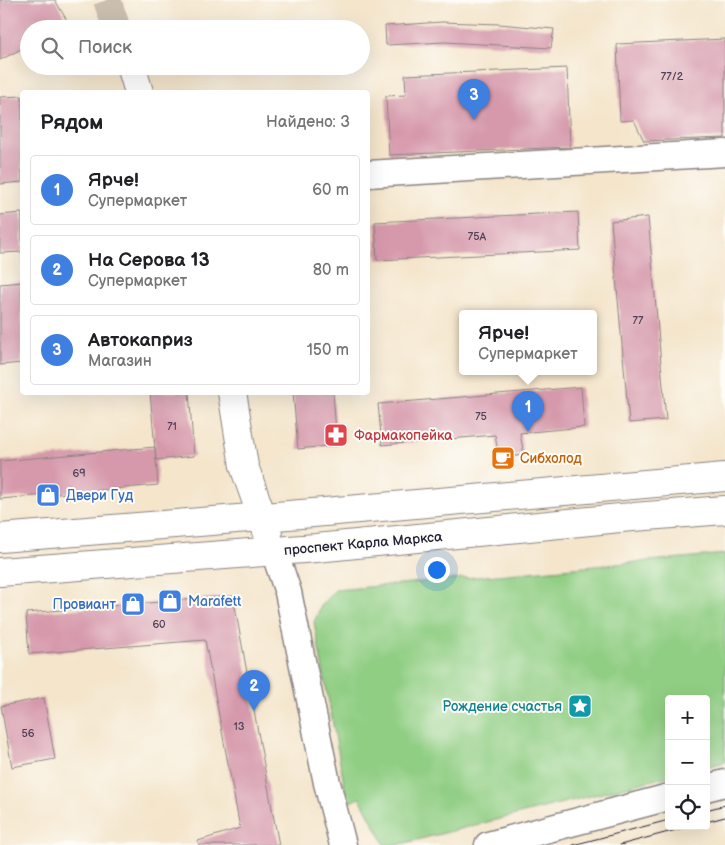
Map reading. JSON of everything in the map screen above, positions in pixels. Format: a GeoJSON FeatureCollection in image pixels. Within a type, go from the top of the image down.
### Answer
{"type":"FeatureCollection","features":[{"type":"Feature","properties":{"kind":"main road"},"geometry":{"type":"LineString","coordinates":[[134,75],[138,90]]}},
{"type":"Feature","properties":{"kind":"main road"},"geometry":{"type":"LineString","coordinates":[[232,395],[244,466],[274,551]]}},
{"type":"Feature","properties":{"kind":"main road"},"geometry":{"type":"LineString","coordinates":[[0,538],[725,477]]}},
{"type":"Feature","properties":{"kind":"main road","name":"проспект Карла Маркса"},"geometry":{"type":"LineString","coordinates":[[0,572],[326,547],[620,518],[725,510]]}},
{"type":"Feature","properties":{"kind":"street"},"geometry":{"type":"LineString","coordinates":[[370,174],[725,153]]}},
{"type":"Feature","properties":{"kind":"street"},"geometry":{"type":"LineString","coordinates":[[274,551],[288,592],[327,784],[343,845]]}},
{"type":"Feature","properties":{"kind":"street"},"geometry":{"type":"LineString","coordinates":[[710,787],[725,783]]}},
{"type":"Feature","properties":{"kind":"street"},"geometry":{"type":"LineString","coordinates":[[488,845],[665,798]]}},
{"type":"Feature","properties":{"kind":"green space"},"geometry":{"type":"Polygon","coordinates":[[[725,554],[725,762],[710,766],[710,695],[665,695],[665,777],[397,845],[385,845],[360,798],[350,802],[347,800],[314,622],[322,604],[335,590],[725,554]]]}},
{"type":"Feature","properties":{"kind":"building"},"geometry":{"type":"Polygon","coordinates":[[[0,0],[55,0],[67,20],[20,20],[20,50],[0,60],[0,0]]]}},
{"type":"Feature","properties":{"kind":"building"},"geometry":{"type":"Polygon","coordinates":[[[442,22],[499,24],[554,29],[551,48],[445,42],[386,45],[385,26],[442,22]]]}},
{"type":"Feature","properties":{"kind":"building"},"geometry":{"type":"Polygon","coordinates":[[[725,39],[725,138],[644,141],[634,120],[620,121],[617,44],[725,39]]]}},
{"type":"Feature","properties":{"kind":"building"},"geometry":{"type":"Polygon","coordinates":[[[567,68],[570,147],[389,155],[386,96],[406,95],[405,75],[567,68]]]}},
{"type":"Feature","properties":{"kind":"building"},"geometry":{"type":"Polygon","coordinates":[[[20,96],[20,182],[0,184],[0,97],[20,96]]]}},
{"type":"Feature","properties":{"kind":"building"},"geometry":{"type":"Polygon","coordinates":[[[578,212],[580,250],[377,260],[375,222],[578,212]]]}},
{"type":"Feature","properties":{"kind":"building"},"geometry":{"type":"Polygon","coordinates":[[[20,213],[20,252],[0,253],[0,215],[20,213]]]}},
{"type":"Feature","properties":{"kind":"building"},"geometry":{"type":"Polygon","coordinates":[[[648,217],[666,420],[629,423],[611,221],[648,217]]]}},
{"type":"Feature","properties":{"kind":"building"},"geometry":{"type":"Polygon","coordinates":[[[20,282],[20,363],[0,365],[0,284],[20,282]]]}},
{"type":"Feature","properties":{"kind":"building"},"geometry":{"type":"Polygon","coordinates":[[[581,387],[584,427],[520,433],[524,455],[499,458],[495,435],[382,445],[378,404],[581,387]]]}},
{"type":"Feature","properties":{"kind":"building"},"geometry":{"type":"Polygon","coordinates":[[[150,395],[189,395],[194,456],[156,460],[150,395]]]}},
{"type":"Feature","properties":{"kind":"building"},"geometry":{"type":"Polygon","coordinates":[[[293,395],[333,395],[337,445],[298,449],[293,395]]]}},
{"type":"Feature","properties":{"kind":"building"},"geometry":{"type":"Polygon","coordinates":[[[155,447],[158,485],[0,499],[0,461],[155,447]]]}},
{"type":"Feature","properties":{"kind":"building"},"geometry":{"type":"Polygon","coordinates":[[[233,596],[279,845],[199,845],[198,841],[240,828],[205,640],[29,654],[26,613],[233,596]]]}},
{"type":"Feature","properties":{"kind":"building"},"geometry":{"type":"Polygon","coordinates":[[[44,698],[55,759],[12,767],[1,706],[44,698]]]}},
{"type":"Feature","properties":{"kind":"tunnel"},"geometry":{"type":"LineString","coordinates":[[107,0],[114,20]]}},
{"type":"Feature","properties":{"kind":"tram line"},"geometry":{"type":"LineString","coordinates":[[710,809],[725,805]]}},
{"type":"Feature","properties":{"kind":"tram line"},"geometry":{"type":"LineString","coordinates":[[710,821],[725,817]]}},
{"type":"Feature","properties":{"kind":"tram line"},"geometry":{"type":"LineString","coordinates":[[573,845],[665,821]]}},
{"type":"Feature","properties":{"kind":"tram line"},"geometry":{"type":"LineString","coordinates":[[620,845],[676,830]]}},
{"type":"Feature","properties":{"kind":"place","name":"Автокаприз"},"geometry":{"type":"Point","coordinates":[474,120]}},
{"type":"Feature","properties":{"kind":"place","name":"Ярче!"},"geometry":{"type":"Point","coordinates":[528,432]}},
{"type":"Feature","properties":{"kind":"place","name":"Фармакопейка"},"geometry":{"type":"Point","coordinates":[336,435]}},
{"type":"Feature","properties":{"kind":"place","name":"Сибхолод"},"geometry":{"type":"Point","coordinates":[503,458]}},
{"type":"Feature","properties":{"kind":"place","name":"Двери Гуд"},"geometry":{"type":"Point","coordinates":[48,495]}},
{"type":"Feature","properties":{"kind":"place","name":"Marafett"},"geometry":{"type":"Point","coordinates":[170,601]}},
{"type":"Feature","properties":{"kind":"place","name":"Провиант"},"geometry":{"type":"Point","coordinates":[133,604]}},
{"type":"Feature","properties":{"kind":"place","name":"Рождение счастья"},"geometry":{"type":"Point","coordinates":[580,706]}},
{"type":"Feature","properties":{"kind":"place","name":"На Серова 13"},"geometry":{"type":"Point","coordinates":[254,711]}}]}
